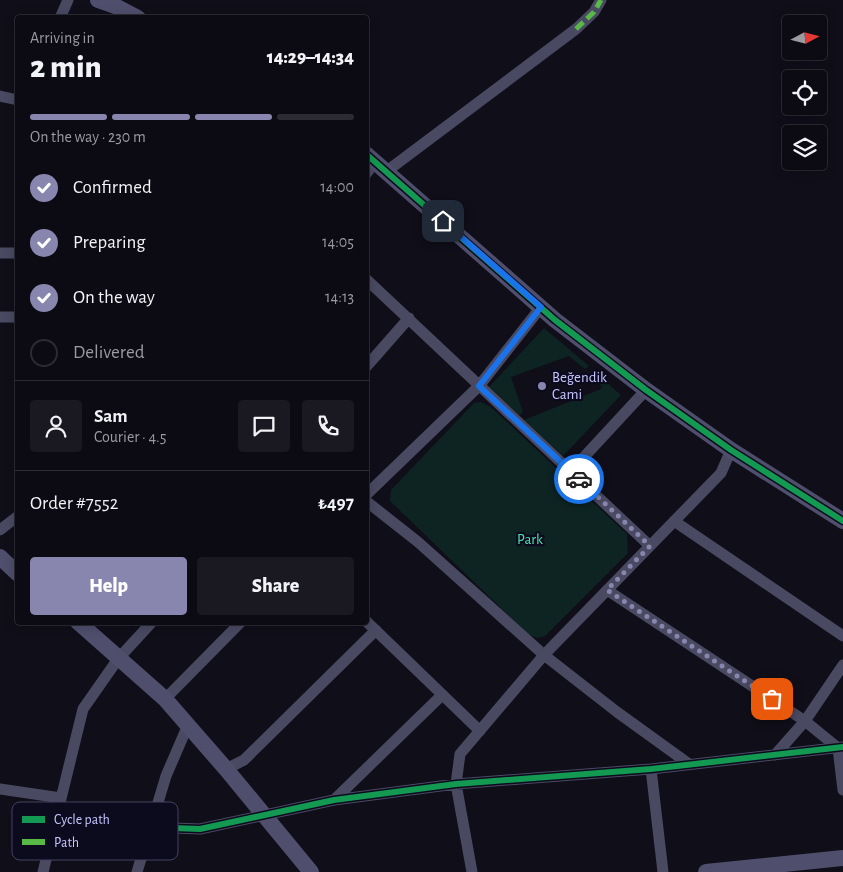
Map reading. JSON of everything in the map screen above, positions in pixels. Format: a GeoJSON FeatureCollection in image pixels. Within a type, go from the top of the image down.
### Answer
{"type":"FeatureCollection","features":[{"type":"Feature","properties":{"kind":"street"},"geometry":{"type":"LineString","coordinates":[[61,15],[68,0]]}},
{"type":"Feature","properties":{"kind":"street"},"geometry":{"type":"LineString","coordinates":[[98,0],[132,15]]}},
{"type":"Feature","properties":{"kind":"street"},"geometry":{"type":"LineString","coordinates":[[601,0],[594,12],[576,29],[374,165],[541,307],[646,390],[731,450],[843,520]]}},
{"type":"Feature","properties":{"kind":"street"},"geometry":{"type":"LineString","coordinates":[[0,96],[15,99]]}},
{"type":"Feature","properties":{"kind":"street"},"geometry":{"type":"LineString","coordinates":[[0,253],[15,253]]}},
{"type":"Feature","properties":{"kind":"street"},"geometry":{"type":"LineString","coordinates":[[369,282],[650,546]]}},
{"type":"Feature","properties":{"kind":"street"},"geometry":{"type":"LineString","coordinates":[[369,492],[479,386],[541,307]]}},
{"type":"Feature","properties":{"kind":"street"},"geometry":{"type":"LineString","coordinates":[[0,318],[15,317]]}},
{"type":"Feature","properties":{"kind":"street"},"geometry":{"type":"LineString","coordinates":[[369,364],[409,318]]}},
{"type":"Feature","properties":{"kind":"street"},"geometry":{"type":"LineString","coordinates":[[571,471],[646,390]]}},
{"type":"Feature","properties":{"kind":"street"},"geometry":{"type":"LineString","coordinates":[[472,872],[456,784],[460,754],[544,655],[721,473],[731,450]]}},
{"type":"Feature","properties":{"kind":"street"},"geometry":{"type":"LineString","coordinates":[[369,503],[418,542],[544,655],[617,712],[689,764]]}},
{"type":"Feature","properties":{"kind":"street"},"geometry":{"type":"LineString","coordinates":[[0,530],[15,518]]}},
{"type":"Feature","properties":{"kind":"street"},"geometry":{"type":"LineString","coordinates":[[674,521],[843,636]]}},
{"type":"Feature","properties":{"kind":"street"},"geometry":{"type":"LineString","coordinates":[[0,557],[15,571]]}},
{"type":"Feature","properties":{"kind":"street"},"geometry":{"type":"LineString","coordinates":[[607,590],[805,721],[840,747],[843,790]]}},
{"type":"Feature","properties":{"kind":"street"},"geometry":{"type":"LineString","coordinates":[[369,623],[480,731]]}},
{"type":"Feature","properties":{"kind":"street"},"geometry":{"type":"LineString","coordinates":[[82,625],[165,699],[311,872]]}},
{"type":"Feature","properties":{"kind":"street"},"geometry":{"type":"LineString","coordinates":[[60,802],[83,710],[118,659],[149,625]]}},
{"type":"Feature","properties":{"kind":"street"},"geometry":{"type":"LineString","coordinates":[[165,699],[237,625]]}},
{"type":"Feature","properties":{"kind":"street"},"geometry":{"type":"LineString","coordinates":[[226,769],[244,760],[376,630]]}},
{"type":"Feature","properties":{"kind":"street"},"geometry":{"type":"LineString","coordinates":[[775,755],[805,721],[843,665]]}},
{"type":"Feature","properties":{"kind":"street"},"geometry":{"type":"LineString","coordinates":[[334,800],[442,695]]}},
{"type":"Feature","properties":{"kind":"street"},"geometry":{"type":"LineString","coordinates":[[158,802],[166,776],[188,725]]}},
{"type":"Feature","properties":{"kind":"street"},"geometry":{"type":"LineString","coordinates":[[178,828],[200,829],[334,800],[456,784],[651,768],[840,747]]}},
{"type":"Feature","properties":{"kind":"street"},"geometry":{"type":"LineString","coordinates":[[651,768],[663,872]]}},
{"type":"Feature","properties":{"kind":"street"},"geometry":{"type":"LineString","coordinates":[[0,789],[61,798]]}},
{"type":"Feature","properties":{"kind":"street"},"geometry":{"type":"LineString","coordinates":[[706,872],[769,868],[843,858]]}},
{"type":"Feature","properties":{"kind":"green space"},"geometry":{"type":"Polygon","coordinates":[[[544,328],[589,366],[585,369],[569,356],[511,377],[523,412],[519,415],[489,387],[544,328]]]}},
{"type":"Feature","properties":{"kind":"green space"},"geometry":{"type":"Polygon","coordinates":[[[597,374],[621,395],[563,456],[524,420],[601,389],[602,387],[592,375],[597,374]]]}},
{"type":"Feature","properties":{"kind":"green space","name":"Park"},"geometry":{"type":"Polygon","coordinates":[[[481,402],[491,407],[627,534],[628,553],[545,636],[537,638],[528,634],[390,501],[391,490],[474,403],[481,402]]]}},
{"type":"Feature","properties":{"kind":"marked path"},"geometry":{"type":"LineString","coordinates":[[576,29],[594,12],[601,0]]}},
{"type":"Feature","properties":{"kind":"cycle path"},"geometry":{"type":"LineString","coordinates":[[369,157],[555,320],[646,390],[731,450],[843,521]]}},
{"type":"Feature","properties":{"kind":"cycle path"},"geometry":{"type":"LineString","coordinates":[[178,828],[200,829],[334,800],[456,784],[651,769],[843,747]]}},
{"type":"Feature","properties":{"kind":"way so far"},"geometry":{"type":"LineString","coordinates":[[579,479],[650,546],[607,590],[772,699]]}},
{"type":"Feature","properties":{"kind":"place","name":"Beğendik Cami"},"geometry":{"type":"Point","coordinates":[542,386]}},
{"type":"Feature","properties":{"kind":"route"},"geometry":{"type":"LineString","coordinates":[[443,221],[541,307],[479,386],[579,479]]}}]}
